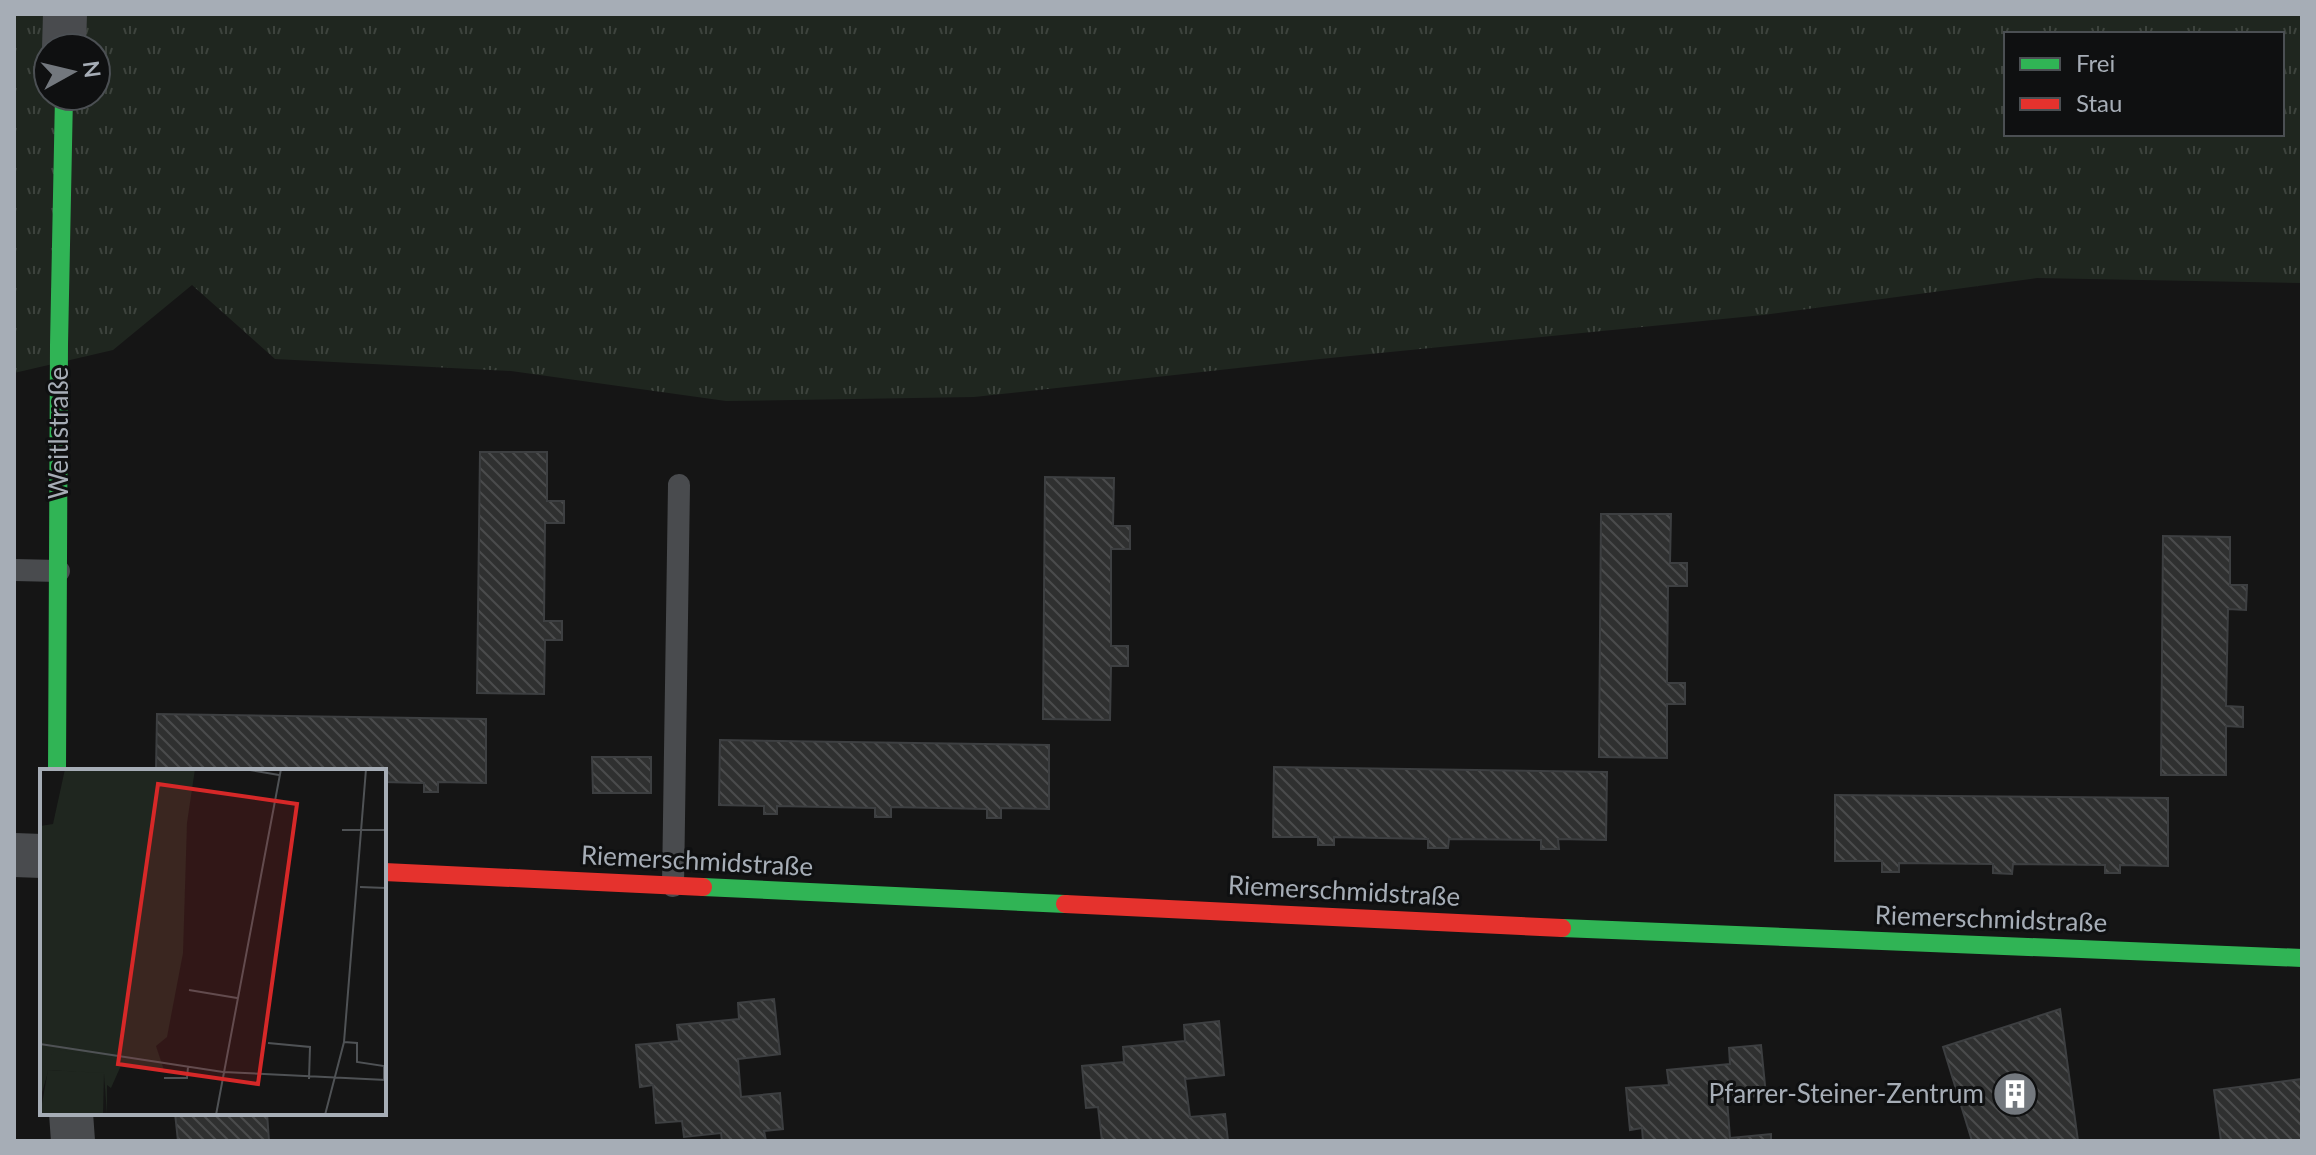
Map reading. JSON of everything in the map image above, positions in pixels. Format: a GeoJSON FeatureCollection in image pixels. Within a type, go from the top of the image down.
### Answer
{"type":"FeatureCollection","features":[{"type":"Feature","properties":{"kind":"street","name":"Weitlstraße"},"geometry":{"type":"LineString","coordinates":[[57,769],[64,112]]}},
{"type":"Feature","properties":{"kind":"street"},"geometry":{"type":"LineString","coordinates":[[14,855],[40,856]]}},
{"type":"Feature","properties":{"kind":"street","name":"Riemerschmidstraße"},"geometry":{"type":"LineString","coordinates":[[386,872],[1780,938],[2302,958]]}},
{"type":"Feature","properties":{"kind":"street"},"geometry":{"type":"LineString","coordinates":[[71,1115],[73,1141]]}},
{"type":"Feature","properties":{"kind":"lane"},"geometry":{"type":"LineString","coordinates":[[673,886],[679,485]]}},
{"type":"Feature","properties":{"kind":"lane"},"geometry":{"type":"LineString","coordinates":[[14,570],[59,571]]}},
{"type":"Feature","properties":{"kind":"green space"},"geometry":{"type":"Polygon","coordinates":[[[14,14],[2302,14],[2302,283],[2037,278],[1763,315],[974,397],[726,401],[511,371],[275,359],[192,285],[113,350],[14,373],[14,14]]]}},
{"type":"Feature","properties":{"kind":"building"},"geometry":{"type":"Polygon","coordinates":[[[480,452],[547,452],[547,501],[564,501],[564,523],[545,523],[544,621],[562,621],[562,640],[545,640],[544,694],[477,693],[480,452]]]}},
{"type":"Feature","properties":{"kind":"building"},"geometry":{"type":"Polygon","coordinates":[[[1045,477],[1114,478],[1113,526],[1130,526],[1130,549],[1111,549],[1111,646],[1128,646],[1128,666],[1111,666],[1110,720],[1043,719],[1045,477]]]}},
{"type":"Feature","properties":{"kind":"building"},"geometry":{"type":"Polygon","coordinates":[[[1601,514],[1671,514],[1670,563],[1687,563],[1687,586],[1668,586],[1667,683],[1685,683],[1685,704],[1667,704],[1667,758],[1599,757],[1601,514]]]}},
{"type":"Feature","properties":{"kind":"building"},"geometry":{"type":"Polygon","coordinates":[[[2163,536],[2230,537],[2230,585],[2247,585],[2246,610],[2228,609],[2226,706],[2243,707],[2243,727],[2226,726],[2226,775],[2161,775],[2163,536]]]}},
{"type":"Feature","properties":{"kind":"building"},"geometry":{"type":"Polygon","coordinates":[[[157,714],[486,719],[486,783],[438,782],[438,792],[424,792],[424,783],[386,782],[386,769],[156,769],[157,714]]]}},
{"type":"Feature","properties":{"kind":"building"},"geometry":{"type":"Polygon","coordinates":[[[720,740],[1049,745],[1049,809],[1001,808],[1001,818],[987,818],[987,809],[891,807],[891,817],[875,817],[875,808],[777,806],[777,814],[764,814],[764,806],[719,805],[720,740]]]}},
{"type":"Feature","properties":{"kind":"building"},"geometry":{"type":"Polygon","coordinates":[[[592,757],[651,757],[651,793],[593,793],[592,757]]]}},
{"type":"Feature","properties":{"kind":"building"},"geometry":{"type":"Polygon","coordinates":[[[1274,767],[1607,772],[1606,840],[1558,839],[1559,849],[1541,849],[1541,840],[1449,839],[1448,848],[1428,848],[1428,839],[1334,837],[1334,845],[1318,845],[1318,837],[1273,837],[1274,767]]]}},
{"type":"Feature","properties":{"kind":"building"},"geometry":{"type":"Polygon","coordinates":[[[1835,795],[2168,798],[2168,866],[2120,865],[2120,873],[2105,873],[2105,865],[2013,864],[2012,874],[1993,873],[1993,864],[1899,863],[1899,872],[1882,872],[1882,861],[1835,861],[1835,795]]]}},
{"type":"Feature","properties":{"kind":"building"},"geometry":{"type":"Polygon","coordinates":[[[774,999],[780,1054],[738,1059],[741,1097],[780,1093],[783,1129],[764,1131],[766,1141],[722,1141],[721,1133],[684,1137],[682,1121],[656,1123],[653,1085],[640,1087],[636,1045],[679,1041],[677,1025],[739,1019],[738,1003],[774,999]]]}},
{"type":"Feature","properties":{"kind":"building","name":"Pfarrer-Steiner-Zentrum"},"geometry":{"type":"Polygon","coordinates":[[[2060,1009],[2078,1141],[1972,1141],[1943,1047],[2060,1009]]]}},
{"type":"Feature","properties":{"kind":"building"},"geometry":{"type":"Polygon","coordinates":[[[1219,1021],[1224,1075],[1185,1079],[1190,1117],[1225,1114],[1228,1141],[1102,1141],[1098,1107],[1086,1108],[1082,1066],[1124,1062],[1123,1047],[1185,1041],[1184,1025],[1219,1021]]]}},
{"type":"Feature","properties":{"kind":"building"},"geometry":{"type":"Polygon","coordinates":[[[1761,1045],[1766,1095],[1727,1099],[1730,1138],[1771,1134],[1771,1141],[1643,1141],[1642,1128],[1630,1130],[1626,1088],[1669,1085],[1667,1070],[1730,1064],[1729,1048],[1761,1045]]]}},
{"type":"Feature","properties":{"kind":"building"},"geometry":{"type":"Polygon","coordinates":[[[2302,1079],[2302,1141],[2221,1141],[2214,1090],[2302,1079]]]}},
{"type":"Feature","properties":{"kind":"building"},"geometry":{"type":"Polygon","coordinates":[[[175,1115],[267,1115],[269,1141],[178,1141],[175,1115]]]}},
{"type":"Feature","properties":{"kind":"traffic: fast"},"geometry":{"type":"LineString","coordinates":[[57,769],[64,112]]}},
{"type":"Feature","properties":{"kind":"traffic: fast"},"geometry":{"type":"LineString","coordinates":[[703,887],[1065,904]]}},
{"type":"Feature","properties":{"kind":"traffic: fast"},"geometry":{"type":"LineString","coordinates":[[1562,928],[2302,958]]}},
{"type":"Feature","properties":{"kind":"traffic: jam"},"geometry":{"type":"LineString","coordinates":[[386,872],[703,887]]}},
{"type":"Feature","properties":{"kind":"traffic: jam"},"geometry":{"type":"LineString","coordinates":[[1065,904],[1562,928]]}},
{"type":"Feature","properties":{"kind":"place","name":"Pfarrer-Steiner-Zentrum"},"geometry":{"type":"Point","coordinates":[2015,1094]}}]}
